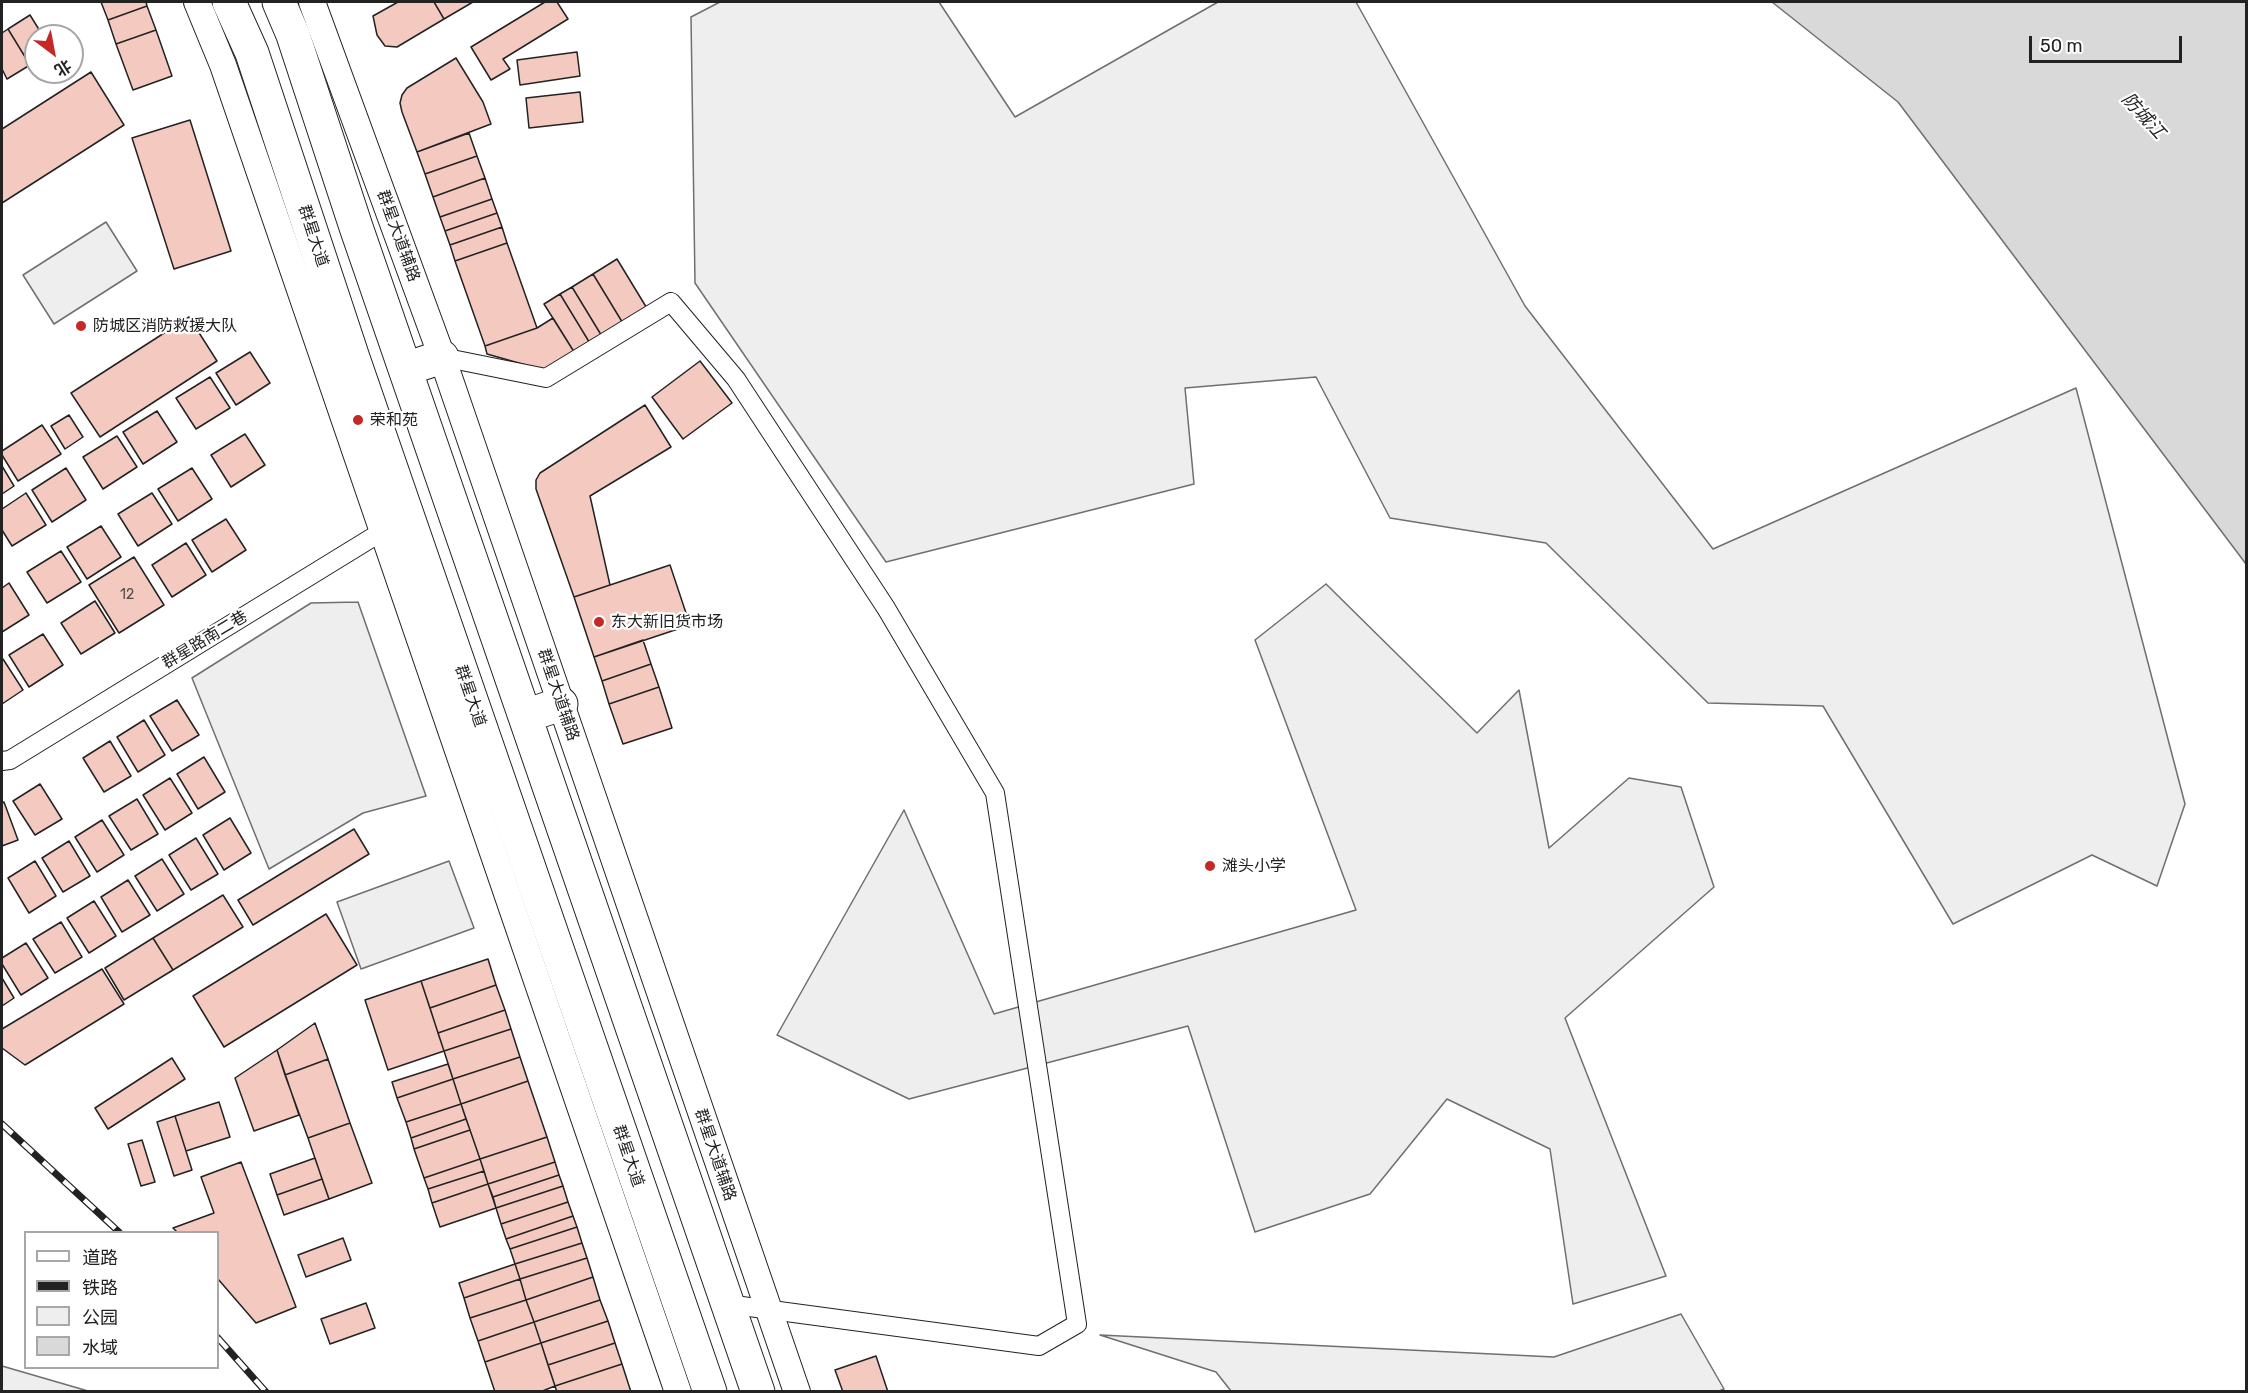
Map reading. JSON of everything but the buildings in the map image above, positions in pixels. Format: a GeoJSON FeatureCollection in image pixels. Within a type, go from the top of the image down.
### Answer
{"type":"FeatureCollection","features":[{"type":"Feature","properties":{"kind":"highway","name":"群星大道"},"geometry":{"type":"LineString","coordinates":[[229,2],[252,53],[314,241],[395,524],[710,1392]]}},
{"type":"Feature","properties":{"kind":"highway"},"geometry":{"type":"LineString","coordinates":[[279,2],[300,55],[356,227],[758,1392]]}},
{"type":"Feature","properties":{"kind":"highway"},"geometry":{"type":"LineString","coordinates":[[314,241],[356,227]]}},
{"type":"Feature","properties":{"kind":"highway"},"geometry":{"type":"LineString","coordinates":[[405,369],[441,357]]}},
{"type":"Feature","properties":{"kind":"highway"},"geometry":{"type":"LineString","coordinates":[[525,716],[561,704]]}},
{"type":"Feature","properties":{"kind":"street"},"geometry":{"type":"LineString","coordinates":[[197,2],[223,65],[395,524],[678,1392]]}},
{"type":"Feature","properties":{"kind":"street","name":"群星大道辅路"},"geometry":{"type":"LineString","coordinates":[[312,2],[441,357],[796,1392]]}},
{"type":"Feature","properties":{"kind":"street"},"geometry":{"type":"LineString","coordinates":[[441,357],[546,378],[672,302],[736,379],[873,588],[995,793],[1077,1324],[1039,1346],[727,1304]]}},
{"type":"Feature","properties":{"kind":"street","name":"群星路南二巷"},"geometry":{"type":"LineString","coordinates":[[2,761],[19,754],[395,524]]}},
{"type":"Feature","properties":{"kind":"green space"},"geometry":{"type":"Polygon","coordinates":[[[720,2],[939,2],[1015,117],[1218,2],[1356,2],[1525,306],[1713,549],[2076,388],[2185,804],[2157,886],[2092,855],[1953,924],[1823,706],[1708,703],[1546,543],[1390,518],[1316,377],[1185,388],[1194,484],[886,562],[695,283],[691,17],[720,2]]]}},
{"type":"Feature","properties":{"kind":"green space"},"geometry":{"type":"Polygon","coordinates":[[[106,222],[137,271],[54,324],[23,275],[106,222]]]}},
{"type":"Feature","properties":{"kind":"green space"},"geometry":{"type":"Polygon","coordinates":[[[1326,584],[1477,733],[1519,690],[1549,848],[1629,778],[1681,787],[1714,887],[1565,1018],[1666,1276],[1573,1304],[1550,1149],[1447,1099],[1370,1194],[1255,1232],[1188,1026],[909,1099],[777,1035],[904,810],[994,1014],[1356,910],[1255,640],[1326,584]]]}},
{"type":"Feature","properties":{"kind":"green space"},"geometry":{"type":"Polygon","coordinates":[[[358,602],[426,796],[363,813],[269,869],[192,678],[311,603],[358,602]]]}},
{"type":"Feature","properties":{"kind":"green space"},"geometry":{"type":"Polygon","coordinates":[[[449,861],[474,928],[361,969],[337,902],[449,861]]]}},
{"type":"Feature","properties":{"kind":"green space"},"geometry":{"type":"Polygon","coordinates":[[[1681,1314],[1724,1389],[1719,1391],[1231,1391],[1216,1372],[1100,1335],[1554,1357],[1681,1314]]]}},
{"type":"Feature","properties":{"kind":"green space"},"geometry":{"type":"Polygon","coordinates":[[[2,1366],[88,1391],[2,1391],[2,1366]]]}},
{"type":"Feature","properties":{"kind":"water","name":"防城江"},"geometry":{"type":"Polygon","coordinates":[[[1772,2],[2246,2],[2246,564],[1898,102],[1772,2]]]}},
{"type":"Feature","properties":{"kind":"railway"},"geometry":{"type":"LineString","coordinates":[[2,1124],[118,1231]]}},
{"type":"Feature","properties":{"kind":"railway"},"geometry":{"type":"LineString","coordinates":[[219,1339],[266,1392]]}},
{"type":"Feature","properties":{"kind":"place","name":"防城区消防救援大队"},"geometry":{"type":"Point","coordinates":[81,326]}},
{"type":"Feature","properties":{"kind":"place","name":"荣和苑"},"geometry":{"type":"Point","coordinates":[358,420]}},
{"type":"Feature","properties":{"kind":"place","name":"东大新旧货市场"},"geometry":{"type":"Point","coordinates":[599,622]}},
{"type":"Feature","properties":{"kind":"place","name":"滩头小学"},"geometry":{"type":"Point","coordinates":[1210,866]}}]}
